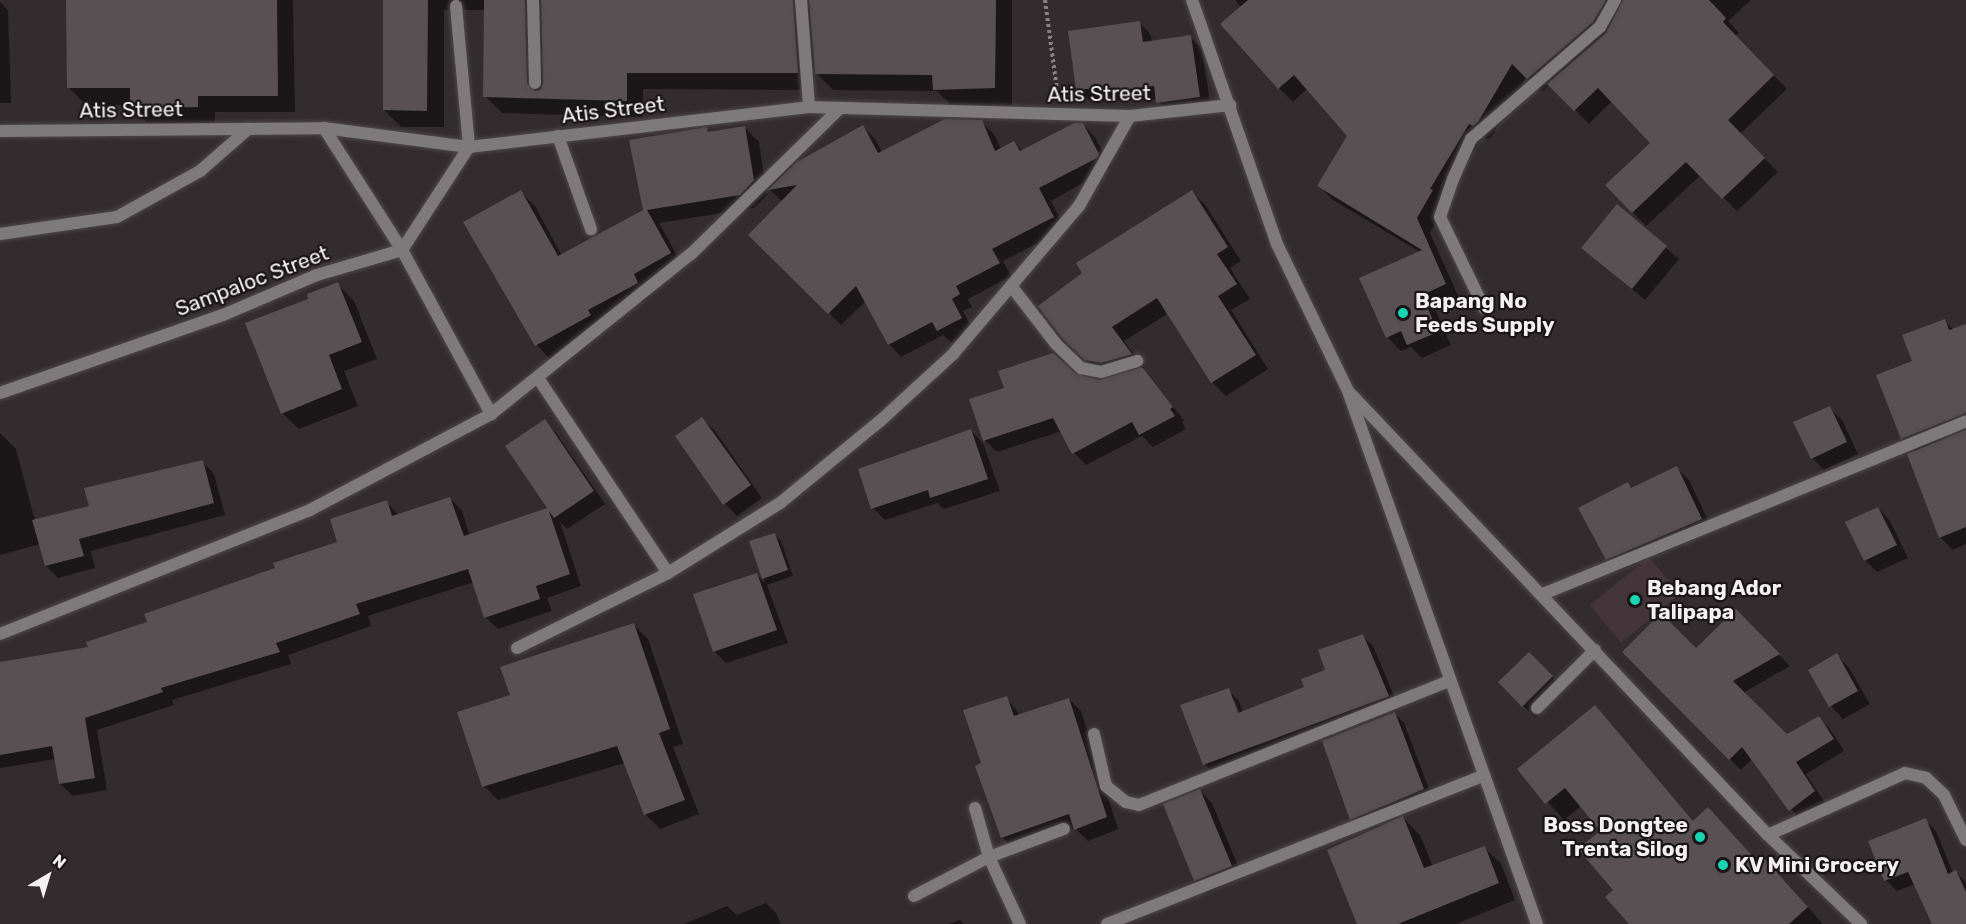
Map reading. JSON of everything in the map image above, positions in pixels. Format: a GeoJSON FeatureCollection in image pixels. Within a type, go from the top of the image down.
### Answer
{"type":"FeatureCollection","features":[{"type":"Feature","properties":{"kind":"street"},"geometry":{"type":"LineString","coordinates":[[533,0],[535,83]]}},
{"type":"Feature","properties":{"kind":"street"},"geometry":{"type":"LineString","coordinates":[[801,0],[809,107]]}},
{"type":"Feature","properties":{"kind":"street"},"geometry":{"type":"LineString","coordinates":[[1192,0],[1277,244],[1348,391],[1537,924]]}},
{"type":"Feature","properties":{"kind":"street"},"geometry":{"type":"LineString","coordinates":[[1484,308],[1440,218],[1453,179],[1471,139],[1600,27],[1615,0]]}},
{"type":"Feature","properties":{"kind":"street"},"geometry":{"type":"LineString","coordinates":[[402,250],[469,147],[456,6]]}},
{"type":"Feature","properties":{"kind":"street","name":"Atis Street"},"geometry":{"type":"LineString","coordinates":[[0,131],[324,129],[469,147],[809,107],[1130,116],[1230,105]]}},
{"type":"Feature","properties":{"kind":"street"},"geometry":{"type":"LineString","coordinates":[[0,634],[310,510],[491,414],[690,254],[839,109]]}},
{"type":"Feature","properties":{"kind":"street"},"geometry":{"type":"LineString","coordinates":[[517,648],[668,573],[780,503],[871,428],[953,354],[1012,287],[1079,206],[1130,116]]}},
{"type":"Feature","properties":{"kind":"street"},"geometry":{"type":"LineString","coordinates":[[0,234],[117,217],[200,171],[248,129]]}},
{"type":"Feature","properties":{"kind":"street"},"geometry":{"type":"LineString","coordinates":[[324,129],[402,250],[491,414]]}},
{"type":"Feature","properties":{"kind":"street"},"geometry":{"type":"LineString","coordinates":[[558,136],[591,229]]}},
{"type":"Feature","properties":{"kind":"street","name":"Sampaloc Street"},"geometry":{"type":"LineString","coordinates":[[0,393],[222,315],[317,275],[402,250]]}},
{"type":"Feature","properties":{"kind":"street"},"geometry":{"type":"LineString","coordinates":[[1012,287],[1056,344],[1082,368],[1101,372],[1137,361]]}},
{"type":"Feature","properties":{"kind":"street"},"geometry":{"type":"LineString","coordinates":[[538,378],[668,573]]}},
{"type":"Feature","properties":{"kind":"street"},"geometry":{"type":"LineString","coordinates":[[1348,391],[1543,594],[1768,835],[1861,924]]}},
{"type":"Feature","properties":{"kind":"street"},"geometry":{"type":"LineString","coordinates":[[1543,594],[1966,421]]}},
{"type":"Feature","properties":{"kind":"street"},"geometry":{"type":"LineString","coordinates":[[1537,708],[1595,650]]}},
{"type":"Feature","properties":{"kind":"street"},"geometry":{"type":"LineString","coordinates":[[1094,734],[1106,786],[1126,802],[1139,805],[1449,681]]}},
{"type":"Feature","properties":{"kind":"street"},"geometry":{"type":"LineString","coordinates":[[1768,835],[1905,773],[1926,778],[1944,795],[1966,840]]}},
{"type":"Feature","properties":{"kind":"street"},"geometry":{"type":"LineString","coordinates":[[1107,924],[1483,776]]}},
{"type":"Feature","properties":{"kind":"street"},"geometry":{"type":"LineString","coordinates":[[975,808],[989,857],[1020,924]]}},
{"type":"Feature","properties":{"kind":"street"},"geometry":{"type":"LineString","coordinates":[[914,896],[989,857],[1064,829]]}},
{"type":"Feature","properties":{"kind":"path"},"geometry":{"type":"LineString","coordinates":[[1046,0],[1060,115]]}},
{"type":"Feature","properties":{"kind":"shaded area","name":"Bebang Ador Talipapa"},"geometry":{"type":"Polygon","coordinates":[[[1649,557],[1680,594],[1621,643],[1590,605],[1649,557]]]}},
{"type":"Feature","properties":{"kind":"building"},"geometry":{"type":"Polygon","coordinates":[[[66,0],[277,0],[278,96],[198,96],[198,107],[130,108],[130,88],[67,88],[66,0]]]}},
{"type":"Feature","properties":{"kind":"building"},"geometry":{"type":"Polygon","coordinates":[[[383,0],[428,0],[427,111],[383,110],[383,0]]]}},
{"type":"Feature","properties":{"kind":"building"},"geometry":{"type":"Polygon","coordinates":[[[484,0],[525,0],[527,83],[535,91],[540,90],[543,83],[541,0],[793,0],[798,73],[627,73],[627,101],[483,97],[484,0]]]}},
{"type":"Feature","properties":{"kind":"building"},"geometry":{"type":"Polygon","coordinates":[[[809,0],[996,0],[995,88],[933,90],[932,75],[815,74],[809,0]]]}},
{"type":"Feature","properties":{"kind":"building"},"geometry":{"type":"Polygon","coordinates":[[[1248,0],[1606,0],[1593,22],[1527,79],[1512,64],[1478,122],[1473,126],[1469,124],[1430,189],[1433,190],[1417,218],[1446,284],[1422,295],[1438,332],[1407,345],[1401,331],[1386,338],[1359,278],[1422,250],[1317,186],[1347,136],[1294,75],[1278,89],[1220,24],[1248,0]]]}},
{"type":"Feature","properties":{"kind":"building"},"geometry":{"type":"Polygon","coordinates":[[[1623,0],[1709,0],[1726,18],[1723,22],[1774,75],[1728,120],[1765,158],[1722,199],[1686,162],[1632,213],[1605,185],[1650,143],[1598,88],[1574,111],[1547,84],[1606,33],[1623,0]]]}},
{"type":"Feature","properties":{"kind":"building"},"geometry":{"type":"Polygon","coordinates":[[[1140,21],[1143,42],[1191,35],[1200,97],[1156,103],[1154,86],[1129,89],[1076,89],[1068,31],[1140,21]]]}},
{"type":"Feature","properties":{"kind":"building"},"geometry":{"type":"Polygon","coordinates":[[[945,119],[982,120],[995,151],[1014,141],[1020,151],[1074,123],[1083,123],[1099,154],[1097,158],[1039,188],[1054,217],[992,249],[1000,263],[956,286],[960,294],[952,299],[962,318],[937,331],[932,322],[888,345],[856,286],[828,314],[748,235],[797,185],[768,190],[797,162],[863,125],[878,153],[945,119]]]}},
{"type":"Feature","properties":{"kind":"building"},"geometry":{"type":"Polygon","coordinates":[[[745,126],[754,180],[740,195],[647,210],[671,253],[634,274],[638,283],[588,310],[591,315],[535,346],[463,222],[521,190],[558,256],[643,210],[629,140],[707,127],[708,132],[745,126]]]}},
{"type":"Feature","properties":{"kind":"building"},"geometry":{"type":"Polygon","coordinates":[[[1192,190],[1228,247],[1217,254],[1237,284],[1218,296],[1256,355],[1211,383],[1157,298],[1112,327],[1132,354],[1101,363],[1085,360],[1063,339],[1038,306],[1082,273],[1076,263],[1192,190]]]}},
{"type":"Feature","properties":{"kind":"building"},"geometry":{"type":"Polygon","coordinates":[[[1617,204],[1667,246],[1632,289],[1581,248],[1617,204]]]}},
{"type":"Feature","properties":{"kind":"building"},"geometry":{"type":"Polygon","coordinates":[[[338,282],[362,342],[329,355],[342,389],[281,414],[245,323],[308,299],[307,294],[338,282]]]}},
{"type":"Feature","properties":{"kind":"building"},"geometry":{"type":"Polygon","coordinates":[[[1945,319],[1949,330],[1966,324],[1966,413],[1901,439],[1876,375],[1912,361],[1902,335],[1945,319]]]}},
{"type":"Feature","properties":{"kind":"building"},"geometry":{"type":"Polygon","coordinates":[[[1053,353],[1076,374],[1099,380],[1142,367],[1173,407],[1170,409],[1175,416],[1139,435],[1132,422],[1072,454],[1053,418],[983,441],[969,399],[1004,388],[998,371],[1053,353]]]}},
{"type":"Feature","properties":{"kind":"building"},"geometry":{"type":"Polygon","coordinates":[[[1830,406],[1847,442],[1811,459],[1793,422],[1830,406]]]}},
{"type":"Feature","properties":{"kind":"building"},"geometry":{"type":"Polygon","coordinates":[[[702,417],[751,485],[723,505],[675,436],[702,417]]]}},
{"type":"Feature","properties":{"kind":"building"},"geometry":{"type":"Polygon","coordinates":[[[545,419],[594,491],[554,518],[549,511],[570,574],[536,586],[540,599],[484,618],[468,569],[356,604],[360,614],[276,643],[280,652],[161,688],[163,692],[85,718],[95,778],[59,784],[52,746],[0,755],[0,662],[88,647],[86,642],[147,622],[144,614],[275,568],[273,563],[337,542],[330,519],[387,500],[392,516],[450,497],[464,536],[547,508],[505,446],[545,419]]]}},
{"type":"Feature","properties":{"kind":"building"},"geometry":{"type":"Polygon","coordinates":[[[971,429],[988,479],[930,498],[928,490],[871,509],[858,469],[971,429]]]}},
{"type":"Feature","properties":{"kind":"building"},"geometry":{"type":"Polygon","coordinates":[[[1966,430],[1966,527],[1939,538],[1907,454],[1966,430]]]}},
{"type":"Feature","properties":{"kind":"building"},"geometry":{"type":"Polygon","coordinates":[[[203,460],[214,503],[79,539],[84,556],[45,566],[32,520],[89,506],[84,488],[203,460]]]}},
{"type":"Feature","properties":{"kind":"building"},"geometry":{"type":"Polygon","coordinates":[[[1677,466],[1702,519],[1606,560],[1578,508],[1628,482],[1631,488],[1677,466]]]}},
{"type":"Feature","properties":{"kind":"building"},"geometry":{"type":"Polygon","coordinates":[[[1878,507],[1897,545],[1864,561],[1845,522],[1878,507]]]}},
{"type":"Feature","properties":{"kind":"building"},"geometry":{"type":"Polygon","coordinates":[[[775,533],[788,570],[762,579],[749,541],[775,533]]]}},
{"type":"Feature","properties":{"kind":"building"},"geometry":{"type":"Polygon","coordinates":[[[757,573],[777,630],[713,652],[693,594],[757,573]]]}},
{"type":"Feature","properties":{"kind":"building"},"geometry":{"type":"Polygon","coordinates":[[[1736,609],[1780,654],[1733,681],[1787,734],[1819,716],[1834,739],[1796,762],[1815,791],[1789,811],[1742,747],[1729,760],[1622,652],[1661,613],[1696,648],[1736,609]]]}},
{"type":"Feature","properties":{"kind":"building"},"geometry":{"type":"Polygon","coordinates":[[[634,623],[670,729],[659,733],[685,800],[644,815],[617,746],[482,787],[457,712],[510,695],[500,667],[634,623]]]}},
{"type":"Feature","properties":{"kind":"building"},"geometry":{"type":"Polygon","coordinates":[[[1363,634],[1389,696],[1203,765],[1180,705],[1229,688],[1238,713],[1304,687],[1301,679],[1325,670],[1318,650],[1363,634]]]}},
{"type":"Feature","properties":{"kind":"building"},"geometry":{"type":"Polygon","coordinates":[[[1529,652],[1553,676],[1522,707],[1498,682],[1529,652]]]}},
{"type":"Feature","properties":{"kind":"building"},"geometry":{"type":"Polygon","coordinates":[[[1837,653],[1858,691],[1829,707],[1808,670],[1837,653]]]}},
{"type":"Feature","properties":{"kind":"building"},"geometry":{"type":"Polygon","coordinates":[[[1007,696],[1014,716],[1069,698],[1107,817],[1074,830],[1069,814],[1001,838],[975,766],[981,763],[963,710],[1007,696]]]}},
{"type":"Feature","properties":{"kind":"building"},"geometry":{"type":"Polygon","coordinates":[[[1595,705],[1693,821],[1708,807],[1756,860],[1761,855],[1808,907],[1789,924],[1629,924],[1605,897],[1613,890],[1578,849],[1600,831],[1565,788],[1545,804],[1517,769],[1595,705]]]}},
{"type":"Feature","properties":{"kind":"building"},"geometry":{"type":"Polygon","coordinates":[[[1395,712],[1424,789],[1350,820],[1322,741],[1395,712]]]}},
{"type":"Feature","properties":{"kind":"building"},"geometry":{"type":"Polygon","coordinates":[[[1200,789],[1232,866],[1194,881],[1163,804],[1200,789]]]}},
{"type":"Feature","properties":{"kind":"building"},"geometry":{"type":"Polygon","coordinates":[[[1403,816],[1424,868],[1485,846],[1499,883],[1398,924],[1357,924],[1327,850],[1403,816]]]}},
{"type":"Feature","properties":{"kind":"building"},"geometry":{"type":"Polygon","coordinates":[[[1926,818],[1948,874],[1956,870],[1966,892],[1966,924],[1932,924],[1908,872],[1884,881],[1868,841],[1926,818]]]}},
{"type":"Feature","properties":{"kind":"place","name":"Bapang No Feeds Supply"},"geometry":{"type":"Point","coordinates":[1403,313]}},
{"type":"Feature","properties":{"kind":"place","name":"Bebang Ador Talipapa"},"geometry":{"type":"Point","coordinates":[1635,600]}},
{"type":"Feature","properties":{"kind":"place","name":"Boss Dongtee Trenta Silog"},"geometry":{"type":"Point","coordinates":[1700,837]}},
{"type":"Feature","properties":{"kind":"place","name":"KV Mini Grocery"},"geometry":{"type":"Point","coordinates":[1723,865]}}]}
